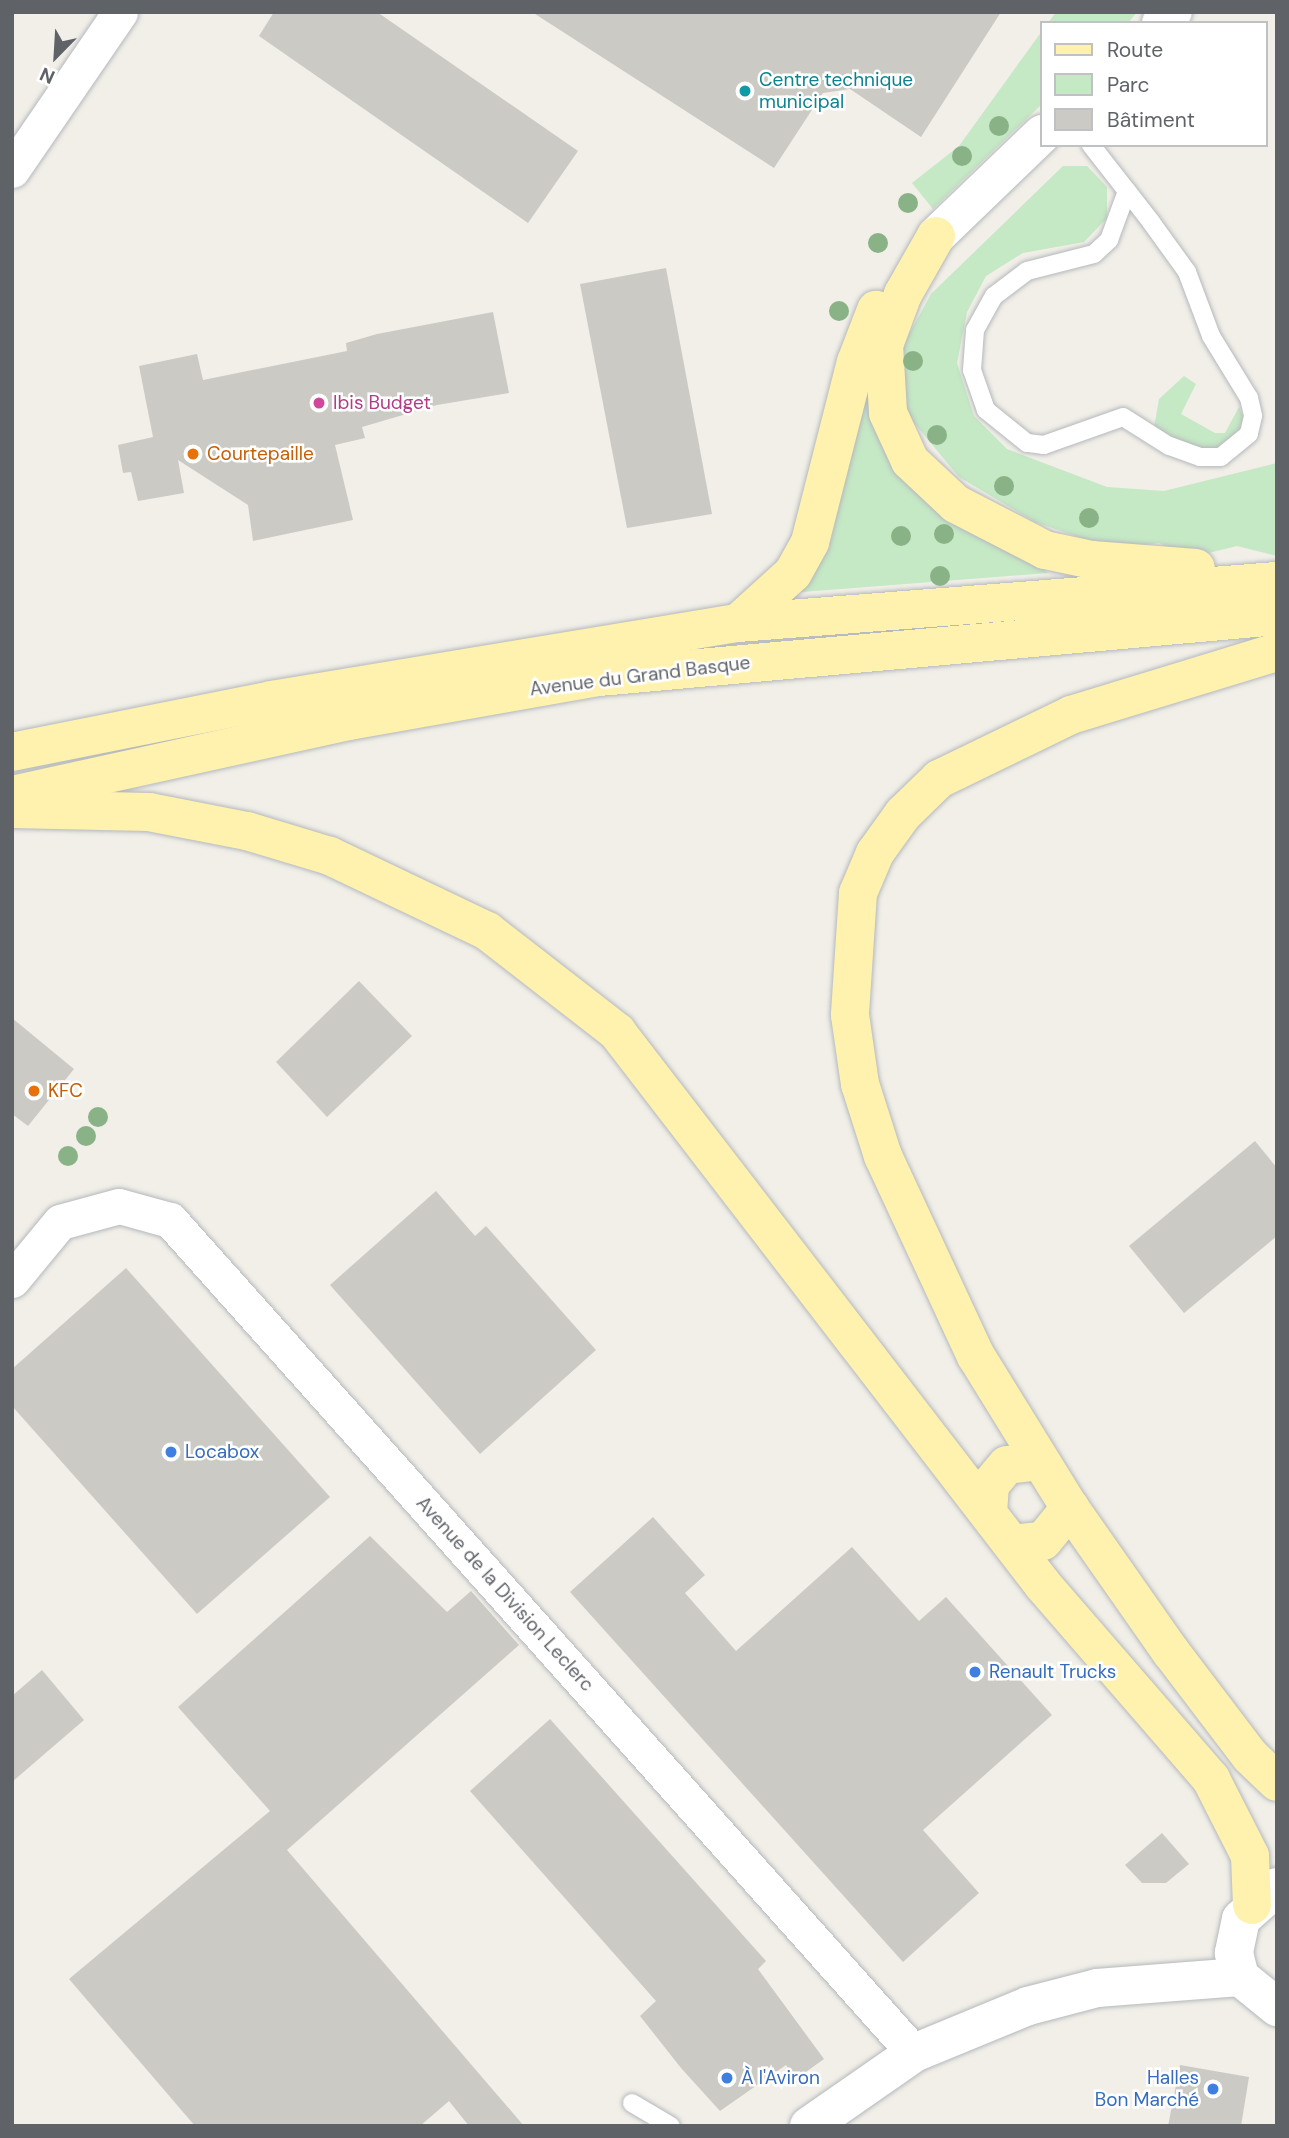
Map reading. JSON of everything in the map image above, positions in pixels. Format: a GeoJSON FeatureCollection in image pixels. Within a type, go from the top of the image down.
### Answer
{"type":"FeatureCollection","features":[{"type":"Feature","properties":{"kind":"main road"},"geometry":{"type":"LineString","coordinates":[[738,623],[793,573],[810,542],[872,315],[936,236],[1040,137]]}},
{"type":"Feature","properties":{"kind":"main road"},"geometry":{"type":"LineString","coordinates":[[936,236],[904,295],[884,345],[888,413],[910,461],[956,504],[1045,550],[1092,560],[1277,575]]}},
{"type":"Feature","properties":{"kind":"main road","name":"Avenue du Grand Basque"},"geometry":{"type":"LineString","coordinates":[[12,752],[272,700],[738,623],[1277,581]]}},
{"type":"Feature","properties":{"kind":"main road","name":"Avenue du Grand Basque"},"geometry":{"type":"LineString","coordinates":[[12,795],[349,721],[599,677],[1277,616]]}},
{"type":"Feature","properties":{"kind":"main road"},"geometry":{"type":"LineString","coordinates":[[1277,652],[1071,715],[939,779],[889,834],[858,893],[850,1015],[860,1084],[875,1132],[932,1272],[1039,1461],[1070,1508],[1179,1662],[1277,1783]]}},
{"type":"Feature","properties":{"kind":"main road"},"geometry":{"type":"LineString","coordinates":[[12,809],[149,812],[247,831],[330,856],[487,931],[553,978],[617,1032],[1012,1544],[1211,1779],[1250,1856],[1265,1896],[1235,1936],[1240,1977]]}},
{"type":"Feature","properties":{"kind":"main road"},"geometry":{"type":"LineString","coordinates":[[988,1513],[990,1485],[1007,1465],[1039,1461]]}},
{"type":"Feature","properties":{"kind":"main road"},"geometry":{"type":"LineString","coordinates":[[1012,1544],[1043,1541],[1070,1508]]}},
{"type":"Feature","properties":{"kind":"main road"},"geometry":{"type":"LineString","coordinates":[[809,2126],[914,2053],[1028,2007],[1097,1987],[1240,1977],[1277,2007]]}},
{"type":"Feature","properties":{"kind":"street"},"geometry":{"type":"LineString","coordinates":[[12,170],[120,12]]}},
{"type":"Feature","properties":{"kind":"street","name":"Avenue de la Division Leclerc"},"geometry":{"type":"LineString","coordinates":[[12,1280],[60,1222],[119,1206],[170,1220],[914,2053]]}},
{"type":"Feature","properties":{"kind":"lane"},"geometry":{"type":"LineString","coordinates":[[1093,147],[1127,191],[1187,272],[1211,336],[1249,398],[1249,434],[1221,457],[1200,457],[1169,446],[1124,417],[1044,445],[1027,443],[986,410],[972,370],[975,330],[994,296],[1027,271],[1094,254],[1108,240],[1127,191]]}},
{"type":"Feature","properties":{"kind":"lane"},"geometry":{"type":"LineString","coordinates":[[632,2103],[671,2126]]}},
{"type":"Feature","properties":{"kind":"green space"},"geometry":{"type":"Polygon","coordinates":[[[1056,12],[1137,12],[1130,21],[1049,21],[1056,12]]]}},
{"type":"Feature","properties":{"kind":"green space"},"geometry":{"type":"Polygon","coordinates":[[[1040,34],[1040,106],[933,209],[912,183],[959,146],[1040,34]]]}},
{"type":"Feature","properties":{"kind":"green space"},"geometry":{"type":"Polygon","coordinates":[[[1063,166],[1087,166],[1107,187],[1107,218],[1084,242],[1023,253],[986,276],[967,312],[957,363],[974,416],[1007,449],[1107,487],[1164,491],[1277,463],[1277,556],[1237,546],[1192,557],[1159,543],[1113,549],[1035,522],[959,477],[905,412],[901,349],[931,294],[1063,166]]]}},
{"type":"Feature","properties":{"kind":"green space"},"geometry":{"type":"Polygon","coordinates":[[[1184,376],[1196,384],[1181,414],[1215,433],[1225,433],[1239,407],[1245,421],[1231,442],[1211,450],[1174,441],[1154,428],[1159,399],[1184,376]]]}},
{"type":"Feature","properties":{"kind":"green space"},"geometry":{"type":"Polygon","coordinates":[[[868,397],[885,422],[1048,573],[802,592],[796,586],[813,575],[829,548],[860,411],[868,397]]]}},
{"type":"Feature","properties":{"kind":"building"},"geometry":{"type":"Polygon","coordinates":[[[274,12],[377,12],[578,151],[528,223],[259,36],[274,12]]]}},
{"type":"Feature","properties":{"kind":"building","name":"Centre technique municipal"},"geometry":{"type":"Polygon","coordinates":[[[532,12],[1001,12],[921,137],[850,89],[823,93],[774,168],[532,12]]]}},
{"type":"Feature","properties":{"kind":"building"},"geometry":{"type":"Polygon","coordinates":[[[666,268],[712,514],[627,528],[580,284],[666,268]]]}},
{"type":"Feature","properties":{"kind":"building"},"geometry":{"type":"Polygon","coordinates":[[[493,312],[509,393],[437,405],[362,427],[365,438],[335,445],[353,520],[253,541],[248,505],[178,460],[184,493],[138,501],[131,472],[123,473],[118,445],[153,437],[139,366],[197,354],[203,380],[347,351],[346,343],[377,334],[493,312]]]}},
{"type":"Feature","properties":{"kind":"building"},"geometry":{"type":"Polygon","coordinates":[[[359,981],[412,1036],[327,1117],[276,1062],[359,981]]]}},
{"type":"Feature","properties":{"kind":"building","name":"KFC"},"geometry":{"type":"Polygon","coordinates":[[[12,1018],[74,1069],[28,1126],[12,1114],[12,1018]]]}},
{"type":"Feature","properties":{"kind":"building"},"geometry":{"type":"Polygon","coordinates":[[[1255,1141],[1277,1168],[1277,1236],[1184,1313],[1129,1246],[1255,1141]]]}},
{"type":"Feature","properties":{"kind":"building"},"geometry":{"type":"Polygon","coordinates":[[[436,1191],[475,1236],[486,1226],[596,1350],[480,1454],[330,1285],[436,1191]]]}},
{"type":"Feature","properties":{"kind":"building","name":"Locabox"},"geometry":{"type":"Polygon","coordinates":[[[126,1268],[330,1497],[197,1614],[12,1406],[12,1369],[126,1268]]]}},
{"type":"Feature","properties":{"kind":"building"},"geometry":{"type":"Polygon","coordinates":[[[653,1517],[705,1575],[685,1593],[736,1651],[852,1547],[919,1621],[946,1597],[1052,1715],[923,1830],[979,1893],[903,1962],[570,1592],[653,1517]]]}},
{"type":"Feature","properties":{"kind":"building"},"geometry":{"type":"Polygon","coordinates":[[[370,1536],[447,1612],[471,1591],[519,1645],[287,1850],[524,2126],[469,2126],[449,2101],[420,2126],[195,2126],[69,1979],[270,1811],[178,1707],[370,1536]]]}},
{"type":"Feature","properties":{"kind":"building"},"geometry":{"type":"Polygon","coordinates":[[[42,1670],[84,1720],[12,1782],[12,1696],[42,1670]]]}},
{"type":"Feature","properties":{"kind":"building"},"geometry":{"type":"Polygon","coordinates":[[[550,1719],[766,1961],[758,1969],[824,2059],[796,2079],[786,2065],[720,2111],[681,2068],[640,2016],[656,2001],[470,1791],[550,1719]]]}},
{"type":"Feature","properties":{"kind":"building"},"geometry":{"type":"Polygon","coordinates":[[[1162,1833],[1189,1864],[1166,1883],[1142,1883],[1125,1865],[1162,1833]]]}},
{"type":"Feature","properties":{"kind":"building"},"geometry":{"type":"Polygon","coordinates":[[[1180,2065],[1249,2077],[1241,2126],[1168,2126],[1180,2065]]]}},
{"type":"Feature","properties":{"kind":"place","name":"Centre technique municipal"},"geometry":{"type":"Point","coordinates":[745,91]}},
{"type":"Feature","properties":{"kind":"place","name":"Ibis Budget"},"geometry":{"type":"Point","coordinates":[319,403]}},
{"type":"Feature","properties":{"kind":"place","name":"Courtepaille"},"geometry":{"type":"Point","coordinates":[193,454]}},
{"type":"Feature","properties":{"kind":"place","name":"KFC"},"geometry":{"type":"Point","coordinates":[34,1091]}},
{"type":"Feature","properties":{"kind":"place","name":"Locabox"},"geometry":{"type":"Point","coordinates":[171,1452]}},
{"type":"Feature","properties":{"kind":"place","name":"Renault Trucks"},"geometry":{"type":"Point","coordinates":[975,1672]}},
{"type":"Feature","properties":{"kind":"place","name":"À l'Aviron"},"geometry":{"type":"Point","coordinates":[727,2078]}},
{"type":"Feature","properties":{"kind":"place","name":"Halles Bon Marché"},"geometry":{"type":"Point","coordinates":[1213,2089]}}]}
